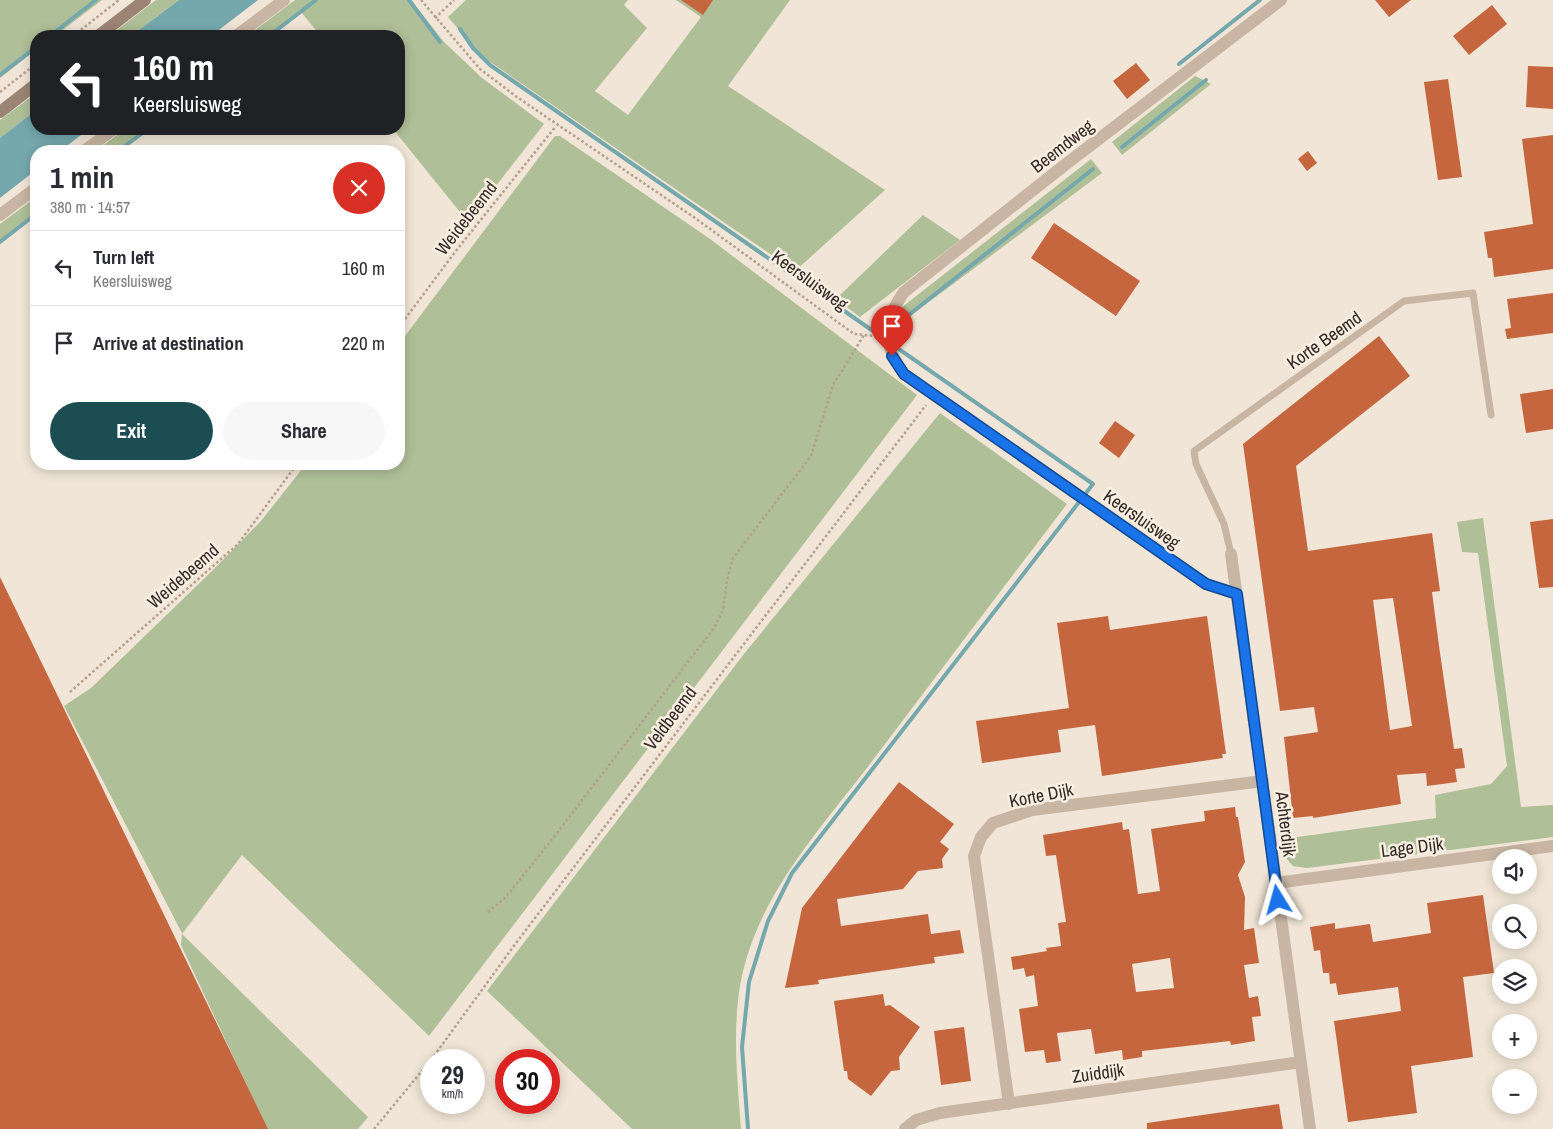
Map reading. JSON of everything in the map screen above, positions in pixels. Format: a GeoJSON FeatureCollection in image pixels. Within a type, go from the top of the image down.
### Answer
{"type":"FeatureCollection","features":[{"type":"Feature","properties":{"kind":"main road"},"geometry":{"type":"LineString","coordinates":[[106,30],[145,0]]}},
{"type":"Feature","properties":{"kind":"main road"},"geometry":{"type":"LineString","coordinates":[[0,112],[30,89]]}},
{"type":"Feature","properties":{"kind":"street"},"geometry":{"type":"LineString","coordinates":[[244,30],[284,0]]}},
{"type":"Feature","properties":{"kind":"street","name":"Beemdweg"},"geometry":{"type":"LineString","coordinates":[[886,336],[888,323],[894,308],[904,292],[1058,170],[1281,0]]}},
{"type":"Feature","properties":{"kind":"street"},"geometry":{"type":"LineString","coordinates":[[92,145],[106,135]]}},
{"type":"Feature","properties":{"kind":"street"},"geometry":{"type":"LineString","coordinates":[[0,215],[30,192]]}},
{"type":"Feature","properties":{"kind":"street","name":"Keersluisweg"},"geometry":{"type":"LineString","coordinates":[[886,336],[892,356],[904,374],[1206,584],[1237,594]]}},
{"type":"Feature","properties":{"kind":"street","name":"Achterdijk"},"geometry":{"type":"LineString","coordinates":[[1231,554],[1310,1129]]}},
{"type":"Feature","properties":{"kind":"street","name":"Korte Dijk"},"geometry":{"type":"LineString","coordinates":[[1009,1104],[974,856],[981,837],[993,823],[1032,810],[1263,781]]}},
{"type":"Feature","properties":{"kind":"street","name":"Lage Dijk"},"geometry":{"type":"LineString","coordinates":[[1276,882],[1553,846]]}},
{"type":"Feature","properties":{"kind":"street","name":"Zuiddijk"},"geometry":{"type":"LineString","coordinates":[[905,1129],[916,1120],[940,1113],[1301,1062]]}},
{"type":"Feature","properties":{"kind":"lane","name":"Korte Beemd"},"geometry":{"type":"LineString","coordinates":[[1231,554],[1224,524],[1196,464],[1194,451],[1404,301],[1473,293],[1491,415]]}},
{"type":"Feature","properties":{"kind":"path"},"geometry":{"type":"LineString","coordinates":[[81,30],[119,0]]}},
{"type":"Feature","properties":{"kind":"path","name":"Keersluisweg"},"geometry":{"type":"LineString","coordinates":[[421,0],[480,69],[556,126],[695,218],[854,334],[886,336]]}},
{"type":"Feature","properties":{"kind":"path"},"geometry":{"type":"LineString","coordinates":[[435,18],[454,0]]}},
{"type":"Feature","properties":{"kind":"path"},"geometry":{"type":"LineString","coordinates":[[0,92],[30,69]]}},
{"type":"Feature","properties":{"kind":"path","name":"Weidebeemd"},"geometry":{"type":"LineString","coordinates":[[405,319],[455,252],[556,126]]}},
{"type":"Feature","properties":{"kind":"path"},"geometry":{"type":"LineString","coordinates":[[488,912],[506,897],[557,833],[714,628],[723,610],[727,580],[733,558],[811,456],[833,385],[864,335]]}},
{"type":"Feature","properties":{"kind":"path","name":"Veldbeemd"},"geometry":{"type":"LineString","coordinates":[[439,1049],[642,776],[934,395]]}},
{"type":"Feature","properties":{"kind":"path","name":"Weidebeemd"},"geometry":{"type":"LineString","coordinates":[[70,692],[238,544],[293,470]]}},
{"type":"Feature","properties":{"kind":"path","name":"Veldbeemd"},"geometry":{"type":"LineString","coordinates":[[374,1129],[420,1073]]}},
{"type":"Feature","properties":{"kind":"green space"},"geometry":{"type":"Polygon","coordinates":[[[0,0],[102,0],[63,30],[30,30],[30,55],[0,78],[0,0]]]}},
{"type":"Feature","properties":{"kind":"green space"},"geometry":{"type":"Polygon","coordinates":[[[156,0],[179,0],[139,30],[117,30],[156,0]]]}},
{"type":"Feature","properties":{"kind":"green space"},"geometry":{"type":"Polygon","coordinates":[[[295,0],[411,0],[444,42],[482,78],[544,124],[468,222],[398,135],[405,135],[405,30],[316,30],[301,12],[277,30],[255,30],[295,0]]]}},
{"type":"Feature","properties":{"kind":"green space"},"geometry":{"type":"Polygon","coordinates":[[[466,0],[628,0],[624,5],[647,28],[595,91],[628,115],[701,17],[676,0],[790,0],[728,86],[885,190],[795,271],[480,55],[448,17],[466,0]]]}},
{"type":"Feature","properties":{"kind":"green space"},"geometry":{"type":"Polygon","coordinates":[[[1195,76],[1211,84],[1122,155],[1112,142],[1195,76]]]}},
{"type":"Feature","properties":{"kind":"green space"},"geometry":{"type":"Polygon","coordinates":[[[30,98],[30,115],[0,138],[0,120],[30,98]]]}},
{"type":"Feature","properties":{"kind":"green space"},"geometry":{"type":"Polygon","coordinates":[[[117,135],[139,135],[126,145],[104,145],[117,135]]]}},
{"type":"Feature","properties":{"kind":"green space"},"geometry":{"type":"Polygon","coordinates":[[[555,136],[560,136],[710,239],[917,395],[429,1036],[242,855],[182,934],[368,1117],[358,1129],[267,1129],[181,945],[182,933],[64,706],[91,688],[212,571],[261,521],[301,470],[405,470],[405,336],[555,136]]]}},
{"type":"Feature","properties":{"kind":"green space"},"geometry":{"type":"Polygon","coordinates":[[[1091,159],[1102,173],[886,334],[879,329],[878,326],[1091,159]]]}},
{"type":"Feature","properties":{"kind":"green space"},"geometry":{"type":"Polygon","coordinates":[[[30,202],[30,218],[0,241],[0,224],[30,202]]]}},
{"type":"Feature","properties":{"kind":"green space"},"geometry":{"type":"Polygon","coordinates":[[[923,215],[960,240],[860,317],[836,299],[923,215]]]}},
{"type":"Feature","properties":{"kind":"green space"},"geometry":{"type":"Polygon","coordinates":[[[940,413],[1067,504],[818,830],[783,880],[769,905],[756,932],[746,960],[738,1001],[736,1044],[741,1129],[632,1129],[560,1060],[560,1049],[548,1049],[487,991],[744,654],[940,413]]]}},
{"type":"Feature","properties":{"kind":"green space"},"geometry":{"type":"Polygon","coordinates":[[[1483,518],[1521,807],[1553,805],[1553,837],[1307,868],[1293,866],[1286,858],[1283,839],[1436,818],[1435,795],[1491,784],[1507,766],[1478,553],[1462,552],[1457,522],[1483,518]]]}},
{"type":"Feature","properties":{"kind":"water"},"geometry":{"type":"Polygon","coordinates":[[[179,0],[258,0],[219,30],[139,30],[179,0]]]}},
{"type":"Feature","properties":{"kind":"water"},"geometry":{"type":"Polygon","coordinates":[[[30,115],[30,135],[81,135],[68,145],[30,145],[30,175],[0,198],[0,138],[30,115]]]}},
{"type":"Feature","properties":{"kind":"building"},"geometry":{"type":"Polygon","coordinates":[[[681,0],[713,0],[703,15],[681,0]]]}},
{"type":"Feature","properties":{"kind":"building"},"geometry":{"type":"Polygon","coordinates":[[[1375,0],[1411,0],[1389,17],[1375,0]]]}},
{"type":"Feature","properties":{"kind":"building"},"geometry":{"type":"Polygon","coordinates":[[[1492,5],[1507,24],[1469,55],[1453,36],[1492,5]]]}},
{"type":"Feature","properties":{"kind":"building"},"geometry":{"type":"Polygon","coordinates":[[[1136,63],[1150,80],[1127,99],[1113,81],[1136,63]]]}},
{"type":"Feature","properties":{"kind":"building"},"geometry":{"type":"Polygon","coordinates":[[[1528,66],[1553,67],[1553,109],[1526,107],[1528,66]]]}},
{"type":"Feature","properties":{"kind":"building"},"geometry":{"type":"Polygon","coordinates":[[[1448,79],[1462,177],[1438,180],[1424,82],[1448,79]]]}},
{"type":"Feature","properties":{"kind":"building"},"geometry":{"type":"Polygon","coordinates":[[[1553,135],[1553,269],[1494,277],[1492,258],[1488,258],[1484,232],[1533,224],[1522,139],[1553,135]]]}},
{"type":"Feature","properties":{"kind":"building"},"geometry":{"type":"Polygon","coordinates":[[[1308,151],[1317,163],[1307,171],[1298,159],[1308,151]]]}},
{"type":"Feature","properties":{"kind":"building"},"geometry":{"type":"Polygon","coordinates":[[[1054,223],[1140,281],[1116,316],[1031,258],[1054,223]]]}},
{"type":"Feature","properties":{"kind":"building"},"geometry":{"type":"Polygon","coordinates":[[[1553,293],[1553,333],[1507,339],[1505,329],[1511,328],[1507,299],[1553,293]]]}},
{"type":"Feature","properties":{"kind":"building"},"geometry":{"type":"Polygon","coordinates":[[[1379,336],[1410,376],[1296,466],[1308,551],[1432,533],[1440,591],[1432,592],[1439,646],[1454,749],[1462,748],[1465,768],[1455,769],[1457,782],[1427,786],[1426,773],[1397,775],[1401,804],[1313,818],[1313,816],[1293,818],[1284,737],[1318,732],[1314,707],[1280,711],[1243,444],[1379,336]],[[1393,598],[1373,600],[1390,730],[1412,726],[1393,598]]]}},
{"type":"Feature","properties":{"kind":"building"},"geometry":{"type":"Polygon","coordinates":[[[1553,389],[1553,429],[1526,433],[1520,394],[1553,389]]]}},
{"type":"Feature","properties":{"kind":"building"},"geometry":{"type":"Polygon","coordinates":[[[1115,421],[1135,435],[1119,458],[1099,443],[1115,421]]]}},
{"type":"Feature","properties":{"kind":"building"},"geometry":{"type":"Polygon","coordinates":[[[1553,519],[1553,587],[1539,588],[1530,522],[1553,519]]]}},
{"type":"Feature","properties":{"kind":"building"},"geometry":{"type":"Polygon","coordinates":[[[0,577],[268,1129],[0,1129],[0,577]]]}},
{"type":"Feature","properties":{"kind":"building"},"geometry":{"type":"Polygon","coordinates":[[[1108,616],[1110,630],[1207,616],[1226,754],[1222,754],[1223,758],[1102,776],[1095,725],[1058,730],[1061,752],[982,763],[976,721],[1069,708],[1057,623],[1108,616]]]}},
{"type":"Feature","properties":{"kind":"building"},"geometry":{"type":"Polygon","coordinates":[[[899,782],[954,824],[940,842],[949,849],[942,859],[943,868],[918,871],[903,889],[837,899],[841,926],[928,914],[931,934],[960,930],[964,953],[934,957],[935,963],[818,980],[819,984],[785,988],[802,908],[899,782]]]}},
{"type":"Feature","properties":{"kind":"building"},"geometry":{"type":"Polygon","coordinates":[[[1235,807],[1236,817],[1238,817],[1245,862],[1238,875],[1245,897],[1244,930],[1254,928],[1259,963],[1244,965],[1249,998],[1258,996],[1261,1016],[1252,1017],[1255,1041],[1231,1045],[1230,1041],[1142,1051],[1142,1057],[1123,1060],[1122,1050],[1095,1054],[1091,1029],[1057,1033],[1061,1061],[1046,1063],[1044,1050],[1025,1052],[1019,1009],[1038,1006],[1034,975],[1026,977],[1024,968],[1013,970],[1011,957],[1047,951],[1046,948],[1061,946],[1058,923],[1066,922],[1056,855],[1046,856],[1043,835],[1122,822],[1123,830],[1129,829],[1138,894],[1160,891],[1151,829],[1205,821],[1204,811],[1235,807]],[[1170,958],[1132,964],[1136,992],[1174,988],[1170,958]]]}},
{"type":"Feature","properties":{"kind":"building"},"geometry":{"type":"Polygon","coordinates":[[[1483,895],[1492,959],[1492,973],[1463,977],[1473,1057],[1411,1066],[1417,1113],[1348,1122],[1334,1021],[1401,1011],[1398,987],[1338,995],[1336,983],[1330,984],[1329,973],[1323,973],[1320,950],[1314,951],[1310,927],[1335,923],[1335,929],[1370,924],[1373,942],[1431,933],[1427,903],[1483,895]]]}},
{"type":"Feature","properties":{"kind":"building"},"geometry":{"type":"Polygon","coordinates":[[[883,994],[885,1006],[890,1005],[920,1027],[899,1057],[900,1070],[891,1071],[871,1096],[848,1079],[847,1071],[844,1071],[834,1001],[883,994]]]}},
{"type":"Feature","properties":{"kind":"building"},"geometry":{"type":"Polygon","coordinates":[[[964,1027],[971,1081],[941,1085],[934,1031],[964,1027]]]}},
{"type":"Feature","properties":{"kind":"building"},"geometry":{"type":"Polygon","coordinates":[[[1279,1104],[1283,1129],[1147,1129],[1147,1123],[1279,1104]]]}},
{"type":"Feature","properties":{"kind":"waterway"},"geometry":{"type":"LineString","coordinates":[[58,30],[96,0]]}},
{"type":"Feature","properties":{"kind":"waterway"},"geometry":{"type":"LineString","coordinates":[[277,30],[316,0]]}},
{"type":"Feature","properties":{"kind":"waterway"},"geometry":{"type":"LineString","coordinates":[[409,0],[440,42]]}},
{"type":"Feature","properties":{"kind":"waterway"},"geometry":{"type":"LineString","coordinates":[[1179,64],[1260,0]]}},
{"type":"Feature","properties":{"kind":"waterway"},"geometry":{"type":"LineString","coordinates":[[460,29],[473,48],[490,65],[886,340]]}},
{"type":"Feature","properties":{"kind":"waterway"},"geometry":{"type":"LineString","coordinates":[[0,75],[30,52]]}},
{"type":"Feature","properties":{"kind":"waterway"},"geometry":{"type":"LineString","coordinates":[[1122,147],[1206,80]]}},
{"type":"Feature","properties":{"kind":"waterway"},"geometry":{"type":"LineString","coordinates":[[126,145],[140,135]]}},
{"type":"Feature","properties":{"kind":"waterway"},"geometry":{"type":"LineString","coordinates":[[910,314],[1093,169]]}},
{"type":"Feature","properties":{"kind":"waterway"},"geometry":{"type":"LineString","coordinates":[[0,242],[30,219]]}},
{"type":"Feature","properties":{"kind":"waterway"},"geometry":{"type":"LineString","coordinates":[[748,1129],[742,1047],[749,982],[768,921],[792,873],[1093,484],[893,345]]}},
{"type":"Feature","properties":{"kind":"route"},"geometry":{"type":"LineString","coordinates":[[892,356],[904,374],[1206,584],[1237,594],[1278,900]]}}]}
